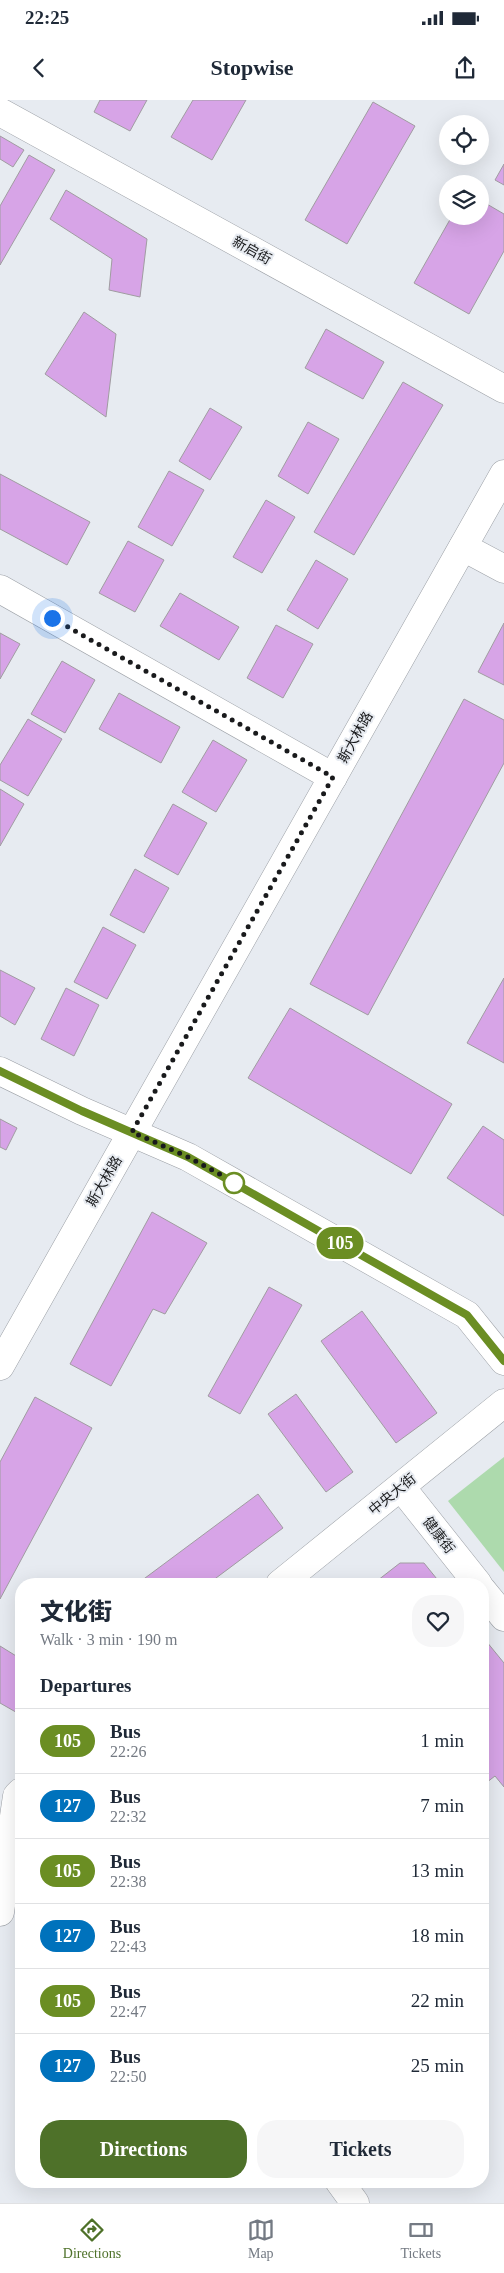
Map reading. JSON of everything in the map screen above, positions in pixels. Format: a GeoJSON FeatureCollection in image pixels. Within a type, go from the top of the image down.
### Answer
{"type":"FeatureCollection","features":[{"type":"Feature","properties":{"kind":"street","name":"新启街"},"geometry":{"type":"LineString","coordinates":[[0,112],[504,389]]}},
{"type":"Feature","properties":{"kind":"street","name":"斯大林路"},"geometry":{"type":"LineString","coordinates":[[0,1366],[504,474]]}},
{"type":"Feature","properties":{"kind":"street"},"geometry":{"type":"LineString","coordinates":[[463,547],[504,569]]}},
{"type":"Feature","properties":{"kind":"street"},"geometry":{"type":"LineString","coordinates":[[0,588],[333,777]]}},
{"type":"Feature","properties":{"kind":"street"},"geometry":{"type":"LineString","coordinates":[[0,1071],[82,1111],[188,1157],[467,1315],[504,1361]]}},
{"type":"Feature","properties":{"kind":"street","name":"中央大街"},"geometry":{"type":"LineString","coordinates":[[287,1578],[504,1403]]}},
{"type":"Feature","properties":{"kind":"street","name":"健康街"},"geometry":{"type":"LineString","coordinates":[[401,1487],[473,1578]]}},
{"type":"Feature","properties":{"kind":"street"},"geometry":{"type":"LineString","coordinates":[[489,1599],[504,1617]]}},
{"type":"Feature","properties":{"kind":"street"},"geometry":{"type":"LineString","coordinates":[[0,1912],[13,1791]]}},
{"type":"Feature","properties":{"kind":"street"},"geometry":{"type":"LineString","coordinates":[[344,2188],[355,2203]]}},
{"type":"Feature","properties":{"kind":"green space"},"geometry":{"type":"Polygon","coordinates":[[[504,1457],[504,1572],[448,1501],[504,1457]]]}},
{"type":"Feature","properties":{"kind":"building"},"geometry":{"type":"Polygon","coordinates":[[[100,100],[147,100],[130,131],[94,112],[100,100]]]}},
{"type":"Feature","properties":{"kind":"building"},"geometry":{"type":"Polygon","coordinates":[[[193,100],[246,100],[212,160],[171,137],[193,100]]]}},
{"type":"Feature","properties":{"kind":"building"},"geometry":{"type":"Polygon","coordinates":[[[373,102],[415,126],[347,244],[305,220],[373,102]]]}},
{"type":"Feature","properties":{"kind":"building"},"geometry":{"type":"Polygon","coordinates":[[[0,136],[24,150],[13,167],[0,159],[0,136]]]}},
{"type":"Feature","properties":{"kind":"building"},"geometry":{"type":"Polygon","coordinates":[[[29,155],[55,170],[0,265],[0,206],[29,155]]]}},
{"type":"Feature","properties":{"kind":"building"},"geometry":{"type":"Polygon","coordinates":[[[504,164],[504,185],[495,180],[504,164]]]}},
{"type":"Feature","properties":{"kind":"building"},"geometry":{"type":"Polygon","coordinates":[[[66,190],[147,239],[140,297],[109,290],[112,259],[50,219],[66,190]]]}},
{"type":"Feature","properties":{"kind":"building"},"geometry":{"type":"Polygon","coordinates":[[[489,205],[504,214],[504,251],[469,314],[414,283],[447,225],[489,225],[489,205]]]}},
{"type":"Feature","properties":{"kind":"building"},"geometry":{"type":"Polygon","coordinates":[[[84,312],[116,334],[106,417],[45,374],[84,312]]]}},
{"type":"Feature","properties":{"kind":"building"},"geometry":{"type":"Polygon","coordinates":[[[326,329],[384,362],[363,399],[305,368],[326,329]]]}},
{"type":"Feature","properties":{"kind":"building"},"geometry":{"type":"Polygon","coordinates":[[[403,382],[443,405],[354,555],[314,532],[403,382]]]}},
{"type":"Feature","properties":{"kind":"building"},"geometry":{"type":"Polygon","coordinates":[[[210,408],[242,427],[210,480],[179,461],[210,408]]]}},
{"type":"Feature","properties":{"kind":"building"},"geometry":{"type":"Polygon","coordinates":[[[308,422],[339,439],[308,494],[278,476],[308,422]]]}},
{"type":"Feature","properties":{"kind":"building"},"geometry":{"type":"Polygon","coordinates":[[[169,471],[204,490],[172,546],[138,527],[169,471]]]}},
{"type":"Feature","properties":{"kind":"building"},"geometry":{"type":"Polygon","coordinates":[[[0,474],[90,522],[67,565],[0,529],[0,474]]]}},
{"type":"Feature","properties":{"kind":"building"},"geometry":{"type":"Polygon","coordinates":[[[266,500],[295,517],[262,573],[233,557],[266,500]]]}},
{"type":"Feature","properties":{"kind":"building"},"geometry":{"type":"Polygon","coordinates":[[[128,541],[164,560],[135,612],[99,593],[128,541]]]}},
{"type":"Feature","properties":{"kind":"building"},"geometry":{"type":"Polygon","coordinates":[[[316,560],[348,579],[318,629],[287,610],[316,560]]]}},
{"type":"Feature","properties":{"kind":"building"},"geometry":{"type":"Polygon","coordinates":[[[180,593],[239,627],[219,660],[160,626],[180,593]]]}},
{"type":"Feature","properties":{"kind":"building"},"geometry":{"type":"Polygon","coordinates":[[[504,623],[504,685],[478,672],[504,623]]]}},
{"type":"Feature","properties":{"kind":"building"},"geometry":{"type":"Polygon","coordinates":[[[276,625],[313,644],[283,698],[247,678],[276,625]]]}},
{"type":"Feature","properties":{"kind":"building"},"geometry":{"type":"Polygon","coordinates":[[[0,633],[20,644],[0,679],[0,633]]]}},
{"type":"Feature","properties":{"kind":"building"},"geometry":{"type":"Polygon","coordinates":[[[62,661],[95,680],[65,733],[31,714],[62,661]]]}},
{"type":"Feature","properties":{"kind":"building"},"geometry":{"type":"Polygon","coordinates":[[[119,693],[180,727],[161,763],[99,729],[119,693]]]}},
{"type":"Feature","properties":{"kind":"building"},"geometry":{"type":"Polygon","coordinates":[[[464,699],[504,720],[504,763],[368,1015],[310,984],[464,699]]]}},
{"type":"Feature","properties":{"kind":"building"},"geometry":{"type":"Polygon","coordinates":[[[28,719],[62,739],[28,796],[0,780],[0,765],[28,719]]]}},
{"type":"Feature","properties":{"kind":"building"},"geometry":{"type":"Polygon","coordinates":[[[213,740],[247,760],[216,812],[182,792],[213,740]]]}},
{"type":"Feature","properties":{"kind":"building"},"geometry":{"type":"Polygon","coordinates":[[[0,789],[24,804],[0,846],[0,789]]]}},
{"type":"Feature","properties":{"kind":"building"},"geometry":{"type":"Polygon","coordinates":[[[173,804],[207,823],[178,875],[144,856],[173,804]]]}},
{"type":"Feature","properties":{"kind":"building"},"geometry":{"type":"Polygon","coordinates":[[[135,869],[169,888],[144,933],[110,915],[135,869]]]}},
{"type":"Feature","properties":{"kind":"building"},"geometry":{"type":"Polygon","coordinates":[[[103,927],[136,945],[107,999],[74,982],[103,927]]]}},
{"type":"Feature","properties":{"kind":"building"},"geometry":{"type":"Polygon","coordinates":[[[0,970],[35,988],[15,1025],[0,1016],[0,970]]]}},
{"type":"Feature","properties":{"kind":"building"},"geometry":{"type":"Polygon","coordinates":[[[504,978],[504,1063],[467,1043],[504,978]]]}},
{"type":"Feature","properties":{"kind":"building"},"geometry":{"type":"Polygon","coordinates":[[[66,988],[99,1005],[74,1056],[41,1039],[66,988]]]}},
{"type":"Feature","properties":{"kind":"building"},"geometry":{"type":"Polygon","coordinates":[[[290,1008],[452,1104],[411,1174],[248,1078],[290,1008]]]}},
{"type":"Feature","properties":{"kind":"building"},"geometry":{"type":"Polygon","coordinates":[[[0,1119],[17,1128],[6,1150],[0,1147],[0,1119]]]}},
{"type":"Feature","properties":{"kind":"building"},"geometry":{"type":"Polygon","coordinates":[[[483,1126],[504,1140],[504,1216],[447,1178],[483,1126]]]}},
{"type":"Feature","properties":{"kind":"building"},"geometry":{"type":"Polygon","coordinates":[[[152,1212],[207,1243],[165,1314],[153,1309],[111,1386],[70,1364],[152,1212]]]}},
{"type":"Feature","properties":{"kind":"building"},"geometry":{"type":"Polygon","coordinates":[[[269,1287],[302,1305],[240,1414],[208,1396],[269,1287]]]}},
{"type":"Feature","properties":{"kind":"building"},"geometry":{"type":"Polygon","coordinates":[[[362,1311],[437,1413],[396,1443],[321,1341],[362,1311]]]}},
{"type":"Feature","properties":{"kind":"building"},"geometry":{"type":"Polygon","coordinates":[[[296,1394],[353,1472],[326,1492],[268,1414],[296,1394]]]}},
{"type":"Feature","properties":{"kind":"building"},"geometry":{"type":"Polygon","coordinates":[[[35,1397],[92,1428],[0,1599],[0,1462],[35,1397]]]}},
{"type":"Feature","properties":{"kind":"building"},"geometry":{"type":"Polygon","coordinates":[[[258,1494],[283,1528],[216,1578],[145,1578],[258,1494]]]}},
{"type":"Feature","properties":{"kind":"building"},"geometry":{"type":"Polygon","coordinates":[[[400,1563],[424,1563],[436,1578],[381,1578],[400,1563]]]}},
{"type":"Feature","properties":{"kind":"building"},"geometry":{"type":"Polygon","coordinates":[[[489,1645],[504,1663],[504,1787],[495,1776],[489,1781],[489,1645]]]}},
{"type":"Feature","properties":{"kind":"building"},"geometry":{"type":"Polygon","coordinates":[[[0,1646],[15,1655],[15,1712],[0,1703],[0,1646]]]}},
{"type":"Feature","properties":{"kind":"bus line","name":"105"},"geometry":{"type":"LineString","coordinates":[[0,1071],[82,1111],[188,1157],[467,1315],[504,1361]]}},
{"type":"Feature","properties":{"kind":"route"},"geometry":{"type":"LineString","coordinates":[[52,618],[333,777],[132,1132],[188,1157],[238,1184],[234,1183]]}}]}
